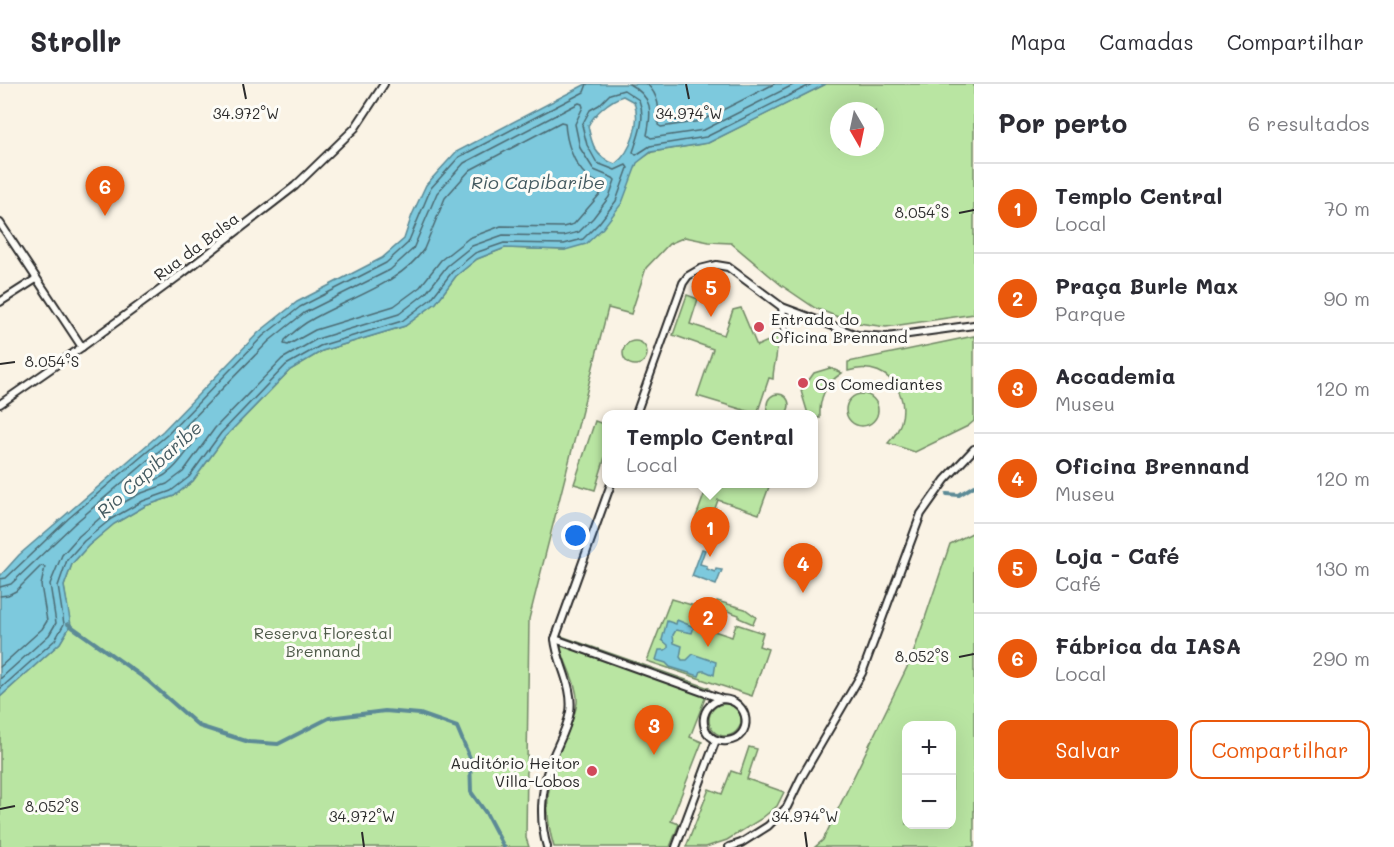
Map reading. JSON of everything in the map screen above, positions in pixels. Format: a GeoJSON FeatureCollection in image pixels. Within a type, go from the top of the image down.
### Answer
{"type":"FeatureCollection","features":[{"type":"Feature","properties":{"kind":"lane","name":"Rua da Balsa"},"geometry":{"type":"LineString","coordinates":[[0,404],[82,347],[295,186],[355,128],[384,84]]}},
{"type":"Feature","properties":{"kind":"lane"},"geometry":{"type":"LineString","coordinates":[[0,223],[82,347]]}},
{"type":"Feature","properties":{"kind":"lane"},"geometry":{"type":"LineString","coordinates":[[637,410],[683,283],[688,276],[700,269],[716,265],[728,267],[782,307],[857,335],[887,337],[974,326]]}},
{"type":"Feature","properties":{"kind":"lane"},"geometry":{"type":"LineString","coordinates":[[0,302],[36,279]]}},
{"type":"Feature","properties":{"kind":"lane"},"geometry":{"type":"LineString","coordinates":[[782,307],[786,338]]}},
{"type":"Feature","properties":{"kind":"lane"},"geometry":{"type":"LineString","coordinates":[[729,847],[741,843],[768,826],[787,807],[801,778],[862,673],[921,514],[945,480],[974,449]]}},
{"type":"Feature","properties":{"kind":"lane"},"geometry":{"type":"LineString","coordinates":[[547,847],[542,802],[550,765],[570,711],[570,695],[555,639],[609,488]]}},
{"type":"Feature","properties":{"kind":"lane"},"geometry":{"type":"LineString","coordinates":[[555,639],[736,702],[745,713],[746,720],[742,733],[730,741],[716,740],[707,732],[703,720],[706,709],[722,699]]}},
{"type":"Feature","properties":{"kind":"lane"},"geometry":{"type":"LineString","coordinates":[[676,847],[716,740]]}},
{"type":"Feature","properties":{"kind":"green space","name":"Reserva Florestal Brennand"},"geometry":{"type":"Polygon","coordinates":[[[826,84],[974,84],[974,314],[886,327],[851,322],[815,308],[781,285],[731,243],[709,242],[685,237],[669,244],[646,268],[631,314],[608,308],[529,619],[526,838],[529,847],[0,847],[0,697],[60,643],[70,625],[64,586],[72,564],[88,546],[114,524],[145,506],[174,496],[193,481],[225,437],[290,370],[322,351],[405,326],[436,303],[456,276],[477,259],[505,248],[565,250],[629,182],[637,162],[652,152],[708,143],[826,84]]]}},
{"type":"Feature","properties":{"kind":"green space"},"geometry":{"type":"Polygon","coordinates":[[[687,295],[698,299],[690,324],[724,335],[733,310],[741,308],[757,346],[779,336],[773,379],[769,378],[758,410],[744,410],[697,396],[713,349],[673,335],[687,295]]]}},
{"type":"Feature","properties":{"kind":"green space"},"geometry":{"type":"Polygon","coordinates":[[[974,336],[974,421],[915,452],[888,443],[898,430],[902,416],[902,402],[898,389],[889,378],[878,371],[864,368],[848,371],[848,362],[974,336]]]}},
{"type":"Feature","properties":{"kind":"green space"},"geometry":{"type":"Polygon","coordinates":[[[635,341],[640,342],[646,348],[646,358],[640,364],[635,365],[630,364],[624,358],[623,353],[624,348],[630,342],[635,341]]]}},
{"type":"Feature","properties":{"kind":"green space"},"geometry":{"type":"Polygon","coordinates":[[[830,368],[842,373],[824,392],[820,418],[818,418],[818,410],[807,410],[801,391],[814,373],[830,368]]]}},
{"type":"Feature","properties":{"kind":"green space"},"geometry":{"type":"Polygon","coordinates":[[[862,394],[873,399],[878,410],[873,421],[862,426],[851,421],[846,410],[851,399],[862,394]]]}},
{"type":"Feature","properties":{"kind":"green space"},"geometry":{"type":"Polygon","coordinates":[[[774,395],[782,395],[788,401],[788,410],[768,409],[768,401],[774,395]]]}},
{"type":"Feature","properties":{"kind":"green space"},"geometry":{"type":"Polygon","coordinates":[[[595,421],[602,424],[602,467],[595,490],[574,484],[595,421]]]}},
{"type":"Feature","properties":{"kind":"green space"},"geometry":{"type":"Polygon","coordinates":[[[707,488],[769,488],[759,514],[718,500],[710,522],[696,517],[707,488]]]}},
{"type":"Feature","properties":{"kind":"green space"},"geometry":{"type":"Polygon","coordinates":[[[974,532],[974,847],[815,847],[823,840],[912,657],[950,544],[974,532]]]}},
{"type":"Feature","properties":{"kind":"green space"},"geometry":{"type":"Polygon","coordinates":[[[671,599],[726,615],[723,624],[713,622],[711,630],[732,637],[736,624],[763,633],[759,646],[768,649],[752,696],[647,661],[671,599]]]}},
{"type":"Feature","properties":{"kind":"green space"},"geometry":{"type":"Polygon","coordinates":[[[717,601],[745,609],[756,617],[753,624],[739,618],[739,615],[716,607],[717,601]]]}},
{"type":"Feature","properties":{"kind":"green space"},"geometry":{"type":"Polygon","coordinates":[[[561,636],[709,688],[690,737],[702,742],[671,821],[679,824],[670,847],[554,847],[548,820],[548,794],[558,756],[577,703],[575,686],[560,643],[561,636]]]}},
{"type":"Feature","properties":{"kind":"green space"},"geometry":{"type":"Polygon","coordinates":[[[725,704],[736,709],[741,720],[736,731],[725,736],[714,731],[709,720],[714,709],[725,704]]]}},
{"type":"Feature","properties":{"kind":"green space"},"geometry":{"type":"Polygon","coordinates":[[[749,747],[757,749],[747,779],[784,792],[777,806],[727,840],[706,847],[686,847],[709,789],[722,794],[731,771],[740,774],[749,747]]]}},
{"type":"Feature","properties":{"kind":"water","name":"Rio Capibaribe"},"geometry":{"type":"Polygon","coordinates":[[[586,84],[826,84],[708,143],[651,152],[637,163],[622,203],[603,228],[586,244],[565,250],[505,248],[477,259],[456,276],[436,303],[405,326],[322,351],[290,370],[225,437],[193,481],[174,496],[145,506],[114,524],[88,546],[72,564],[64,586],[71,625],[60,643],[0,697],[0,576],[19,555],[163,431],[259,332],[297,302],[382,258],[404,239],[426,185],[456,152],[586,84]],[[623,96],[618,98],[598,112],[588,126],[596,150],[603,158],[615,164],[626,152],[634,136],[636,110],[634,102],[623,96]]]}},
{"type":"Feature","properties":{"kind":"water"},"geometry":{"type":"Polygon","coordinates":[[[702,549],[705,550],[700,564],[715,572],[716,569],[722,570],[716,585],[692,576],[702,549]]]}},
{"type":"Feature","properties":{"kind":"water"},"geometry":{"type":"Polygon","coordinates":[[[677,620],[694,627],[692,633],[676,630],[673,635],[674,643],[682,646],[680,657],[682,660],[687,660],[693,654],[716,662],[714,675],[701,671],[699,676],[656,660],[659,650],[668,648],[662,640],[667,621],[676,624],[677,620]]]}},
{"type":"Feature","properties":{"kind":"waterway"},"geometry":{"type":"LineString","coordinates":[[947,494],[959,495],[974,486]]}},
{"type":"Feature","properties":{"kind":"waterway"},"geometry":{"type":"LineString","coordinates":[[68,624],[147,680],[199,726],[249,742],[278,744],[329,718],[385,711],[420,714],[457,727],[470,758],[471,792],[486,813],[504,847]]}},
{"type":"Feature","properties":{"kind":"place","name":"Fábrica da IASA"},"geometry":{"type":"Point","coordinates":[105,216]}},
{"type":"Feature","properties":{"kind":"place","name":"Loja - Café"},"geometry":{"type":"Point","coordinates":[711,317]}},
{"type":"Feature","properties":{"kind":"place","name":"Entrada do Oficina Brennand"},"geometry":{"type":"Point","coordinates":[759,327]}},
{"type":"Feature","properties":{"kind":"place","name":"Os Comediantes"},"geometry":{"type":"Point","coordinates":[803,383]}},
{"type":"Feature","properties":{"kind":"place","name":"Templo Central"},"geometry":{"type":"Point","coordinates":[710,557]}},
{"type":"Feature","properties":{"kind":"place","name":"Oficina Brennand"},"geometry":{"type":"Point","coordinates":[803,593]}},
{"type":"Feature","properties":{"kind":"place","name":"Praça Burle Max"},"geometry":{"type":"Point","coordinates":[708,647]}},
{"type":"Feature","properties":{"kind":"place","name":"Accademia"},"geometry":{"type":"Point","coordinates":[654,755]}},
{"type":"Feature","properties":{"kind":"place","name":"Auditório Heitor Villa-Lobos"},"geometry":{"type":"Point","coordinates":[592,771]}}]}
